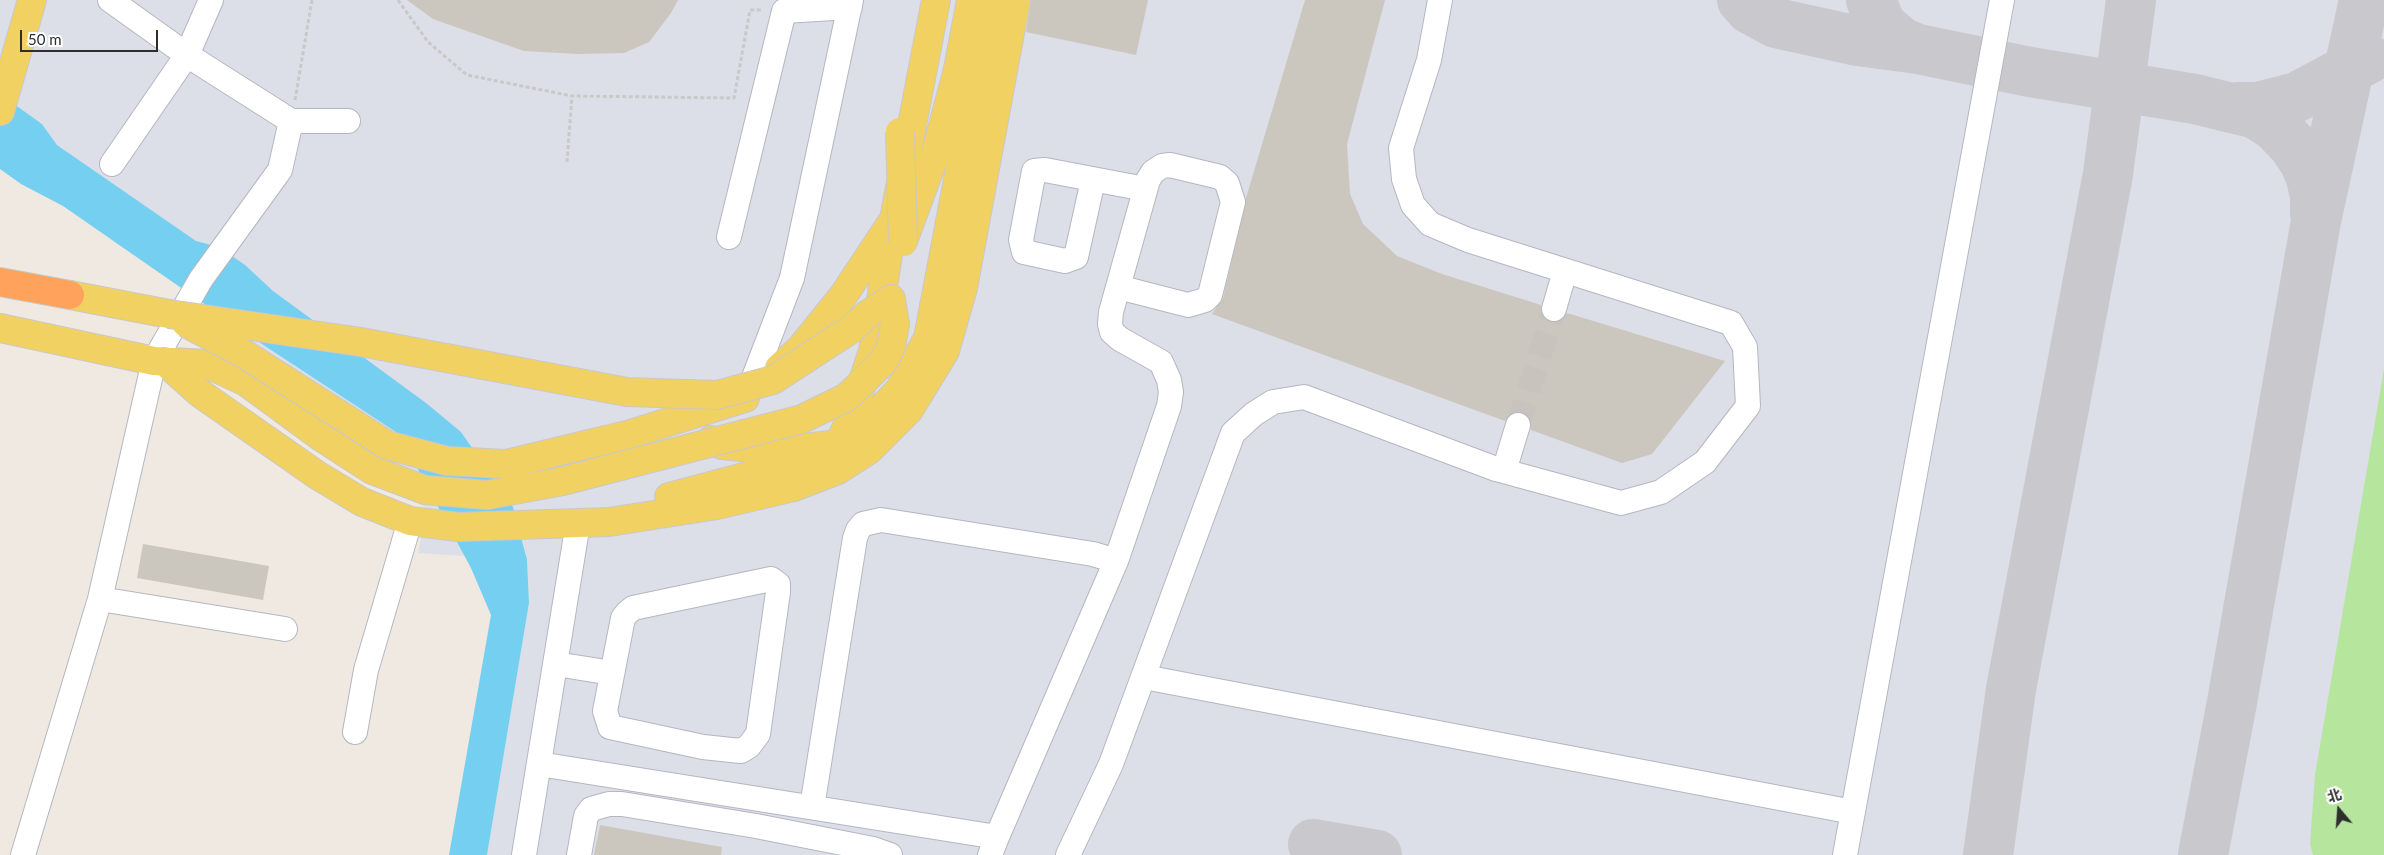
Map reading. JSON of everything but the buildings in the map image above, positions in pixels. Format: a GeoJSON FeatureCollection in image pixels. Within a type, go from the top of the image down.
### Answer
{"type":"FeatureCollection","features":[{"type":"Feature","properties":{"kind":"highway"},"geometry":{"type":"LineString","coordinates":[[0,282],[70,295]]}},
{"type":"Feature","properties":{"kind":"main road"},"geometry":{"type":"LineString","coordinates":[[0,111],[32,0]]}},
{"type":"Feature","properties":{"kind":"main road"},"geometry":{"type":"LineString","coordinates":[[839,444],[851,417],[873,351],[899,230],[900,132],[921,0]]}},
{"type":"Feature","properties":{"kind":"main road"},"geometry":{"type":"LineString","coordinates":[[0,328],[159,361],[207,364],[246,382],[321,437],[372,470],[425,490],[487,494],[563,481],[802,419],[847,397],[884,362],[892,347],[895,324],[891,299],[899,230],[936,0]]}},
{"type":"Feature","properties":{"kind":"main road"},"geometry":{"type":"LineString","coordinates":[[169,314],[244,354],[387,445],[447,461],[506,464],[627,436],[746,398],[801,348],[899,230],[936,152],[958,69],[971,0]]}},
{"type":"Feature","properties":{"kind":"main road"},"geometry":{"type":"LineString","coordinates":[[538,526],[683,494],[793,464],[830,450],[865,426],[900,389],[928,338],[992,0]]}},
{"type":"Feature","properties":{"kind":"main road"},"geometry":{"type":"LineString","coordinates":[[159,361],[201,394],[317,475],[362,502],[410,521],[458,527],[538,526],[608,522],[718,505],[794,487],[838,470],[869,450],[909,410],[945,351],[963,288],[1016,0]]}},
{"type":"Feature","properties":{"kind":"main road"},"geometry":{"type":"LineString","coordinates":[[70,295],[169,314],[361,342],[627,392],[717,395],[773,380],[850,330],[868,314],[891,299]]}},
{"type":"Feature","properties":{"kind":"main road"},"geometry":{"type":"LineString","coordinates":[[672,421],[722,445],[779,450],[839,444]]}},
{"type":"Feature","properties":{"kind":"street"},"geometry":{"type":"LineString","coordinates":[[110,0],[187,55],[291,121],[348,121]]}},
{"type":"Feature","properties":{"kind":"street"},"geometry":{"type":"LineString","coordinates":[[112,164],[187,55],[211,0]]}},
{"type":"Feature","properties":{"kind":"street"},"geometry":{"type":"LineString","coordinates":[[1068,855],[1111,764],[1233,433],[1254,414],[1273,402],[1304,397],[1504,471],[1621,503],[1661,492],[1705,462],[1748,406],[1745,347],[1731,323],[1468,240],[1430,224],[1413,205],[1404,179],[1401,148],[1428,60],[1440,0]]}},
{"type":"Feature","properties":{"kind":"street"},"geometry":{"type":"LineString","coordinates":[[1845,855],[2002,0]]}},
{"type":"Feature","properties":{"kind":"street"},"geometry":{"type":"LineString","coordinates":[[729,237],[784,11],[850,4],[792,278],[746,398]]}},
{"type":"Feature","properties":{"kind":"street"},"geometry":{"type":"LineString","coordinates":[[23,855],[100,599],[159,361],[201,279],[280,170],[291,121]]}},
{"type":"Feature","properties":{"kind":"street"},"geometry":{"type":"LineString","coordinates":[[539,764],[812,807],[994,846],[1116,561],[1169,406],[1171,392],[1167,371],[1161,362],[1120,339],[1112,332],[1111,312],[1118,287],[1146,190],[1153,172],[1162,166],[1170,165],[1220,177],[1227,183],[1233,202],[1210,294],[1205,300],[1188,304],[1118,287]]}},
{"type":"Feature","properties":{"kind":"street"},"geometry":{"type":"LineString","coordinates":[[1093,180],[1146,190]]}},
{"type":"Feature","properties":{"kind":"street"},"geometry":{"type":"LineString","coordinates":[[1554,309],[1565,271]]}},
{"type":"Feature","properties":{"kind":"street"},"geometry":{"type":"LineString","coordinates":[[1504,471],[1518,426]]}},
{"type":"Feature","properties":{"kind":"street"},"geometry":{"type":"LineString","coordinates":[[812,807],[855,538],[863,524],[881,520],[1094,554],[1116,561]]}},
{"type":"Feature","properties":{"kind":"street"},"geometry":{"type":"LineString","coordinates":[[355,732],[366,670],[410,521]]}},
{"type":"Feature","properties":{"kind":"street"},"geometry":{"type":"LineString","coordinates":[[524,855],[578,523]]}},
{"type":"Feature","properties":{"kind":"street"},"geometry":{"type":"LineString","coordinates":[[766,579],[771,579],[778,584],[758,734],[749,746],[741,751],[703,747],[610,727],[605,711],[612,673],[623,618],[633,608],[766,579]]}},
{"type":"Feature","properties":{"kind":"street"},"geometry":{"type":"LineString","coordinates":[[100,599],[285,628]]}},
{"type":"Feature","properties":{"kind":"street"},"geometry":{"type":"LineString","coordinates":[[556,664],[612,673]]}},
{"type":"Feature","properties":{"kind":"street"},"geometry":{"type":"LineString","coordinates":[[1144,677],[1853,812]]}},
{"type":"Feature","properties":{"kind":"street"},"geometry":{"type":"LineString","coordinates":[[579,855],[586,816],[591,809],[609,804],[622,804],[756,826],[873,849],[890,855]]}},
{"type":"Feature","properties":{"kind":"path"},"geometry":{"type":"LineString","coordinates":[[291,121],[312,0]]}},
{"type":"Feature","properties":{"kind":"path"},"geometry":{"type":"LineString","coordinates":[[398,0],[428,42],[467,75],[572,96],[734,98],[750,10],[784,11]]}},
{"type":"Feature","properties":{"kind":"path"},"geometry":{"type":"LineString","coordinates":[[566,162],[572,96]]}},
{"type":"Feature","properties":{"kind":"shaded area"},"geometry":{"type":"Polygon","coordinates":[[[0,0],[2384,0],[2384,855],[487,855],[529,603],[527,560],[418,553],[427,508],[358,476],[219,357],[219,247],[196,241],[57,145],[42,124],[0,94],[0,0]]]}},
{"type":"Feature","properties":{"kind":"green space"},"geometry":{"type":"Polygon","coordinates":[[[2384,369],[2384,855],[2313,855],[2310,844],[2315,775],[2384,369]]]}},
{"type":"Feature","properties":{"kind":"water"},"geometry":{"type":"Polygon","coordinates":[[[0,94],[42,124],[57,145],[196,241],[219,247],[245,265],[273,291],[426,403],[461,432],[513,507],[527,560],[529,603],[487,855],[449,855],[491,615],[471,568],[399,434],[262,344],[63,206],[21,184],[0,169],[0,94]]]}},
{"type":"Feature","properties":{"kind":"taxiway"},"geometry":{"type":"LineString","coordinates":[[1742,0],[1750,9],[1776,23],[1858,41],[1918,49],[2030,72],[2195,99],[2256,114],[2275,126],[2293,145],[2304,161],[2311,178],[2315,196],[2315,213]]}},
{"type":"Feature","properties":{"kind":"taxiway"},"geometry":{"type":"LineString","coordinates":[[1871,0],[1881,25],[1901,42],[1918,49]]}},
{"type":"Feature","properties":{"kind":"taxiway"},"geometry":{"type":"LineString","coordinates":[[1988,855],[2011,689],[2108,174],[2131,0]]}},
{"type":"Feature","properties":{"kind":"taxiway"},"geometry":{"type":"LineString","coordinates":[[2203,855],[2232,702],[2316,221],[2364,0]]}},
{"type":"Feature","properties":{"kind":"taxiway"},"geometry":{"type":"LineString","coordinates":[[2237,107],[2258,107],[2297,97],[2368,59]]}},
{"type":"Feature","properties":{"kind":"taxiway"},"geometry":{"type":"LineString","coordinates":[[1313,844],[1377,855]]}},
{"type":"Feature","properties":{"kind":"tunnel"},"geometry":{"type":"LineString","coordinates":[[1518,425],[1554,309]]}}]}
